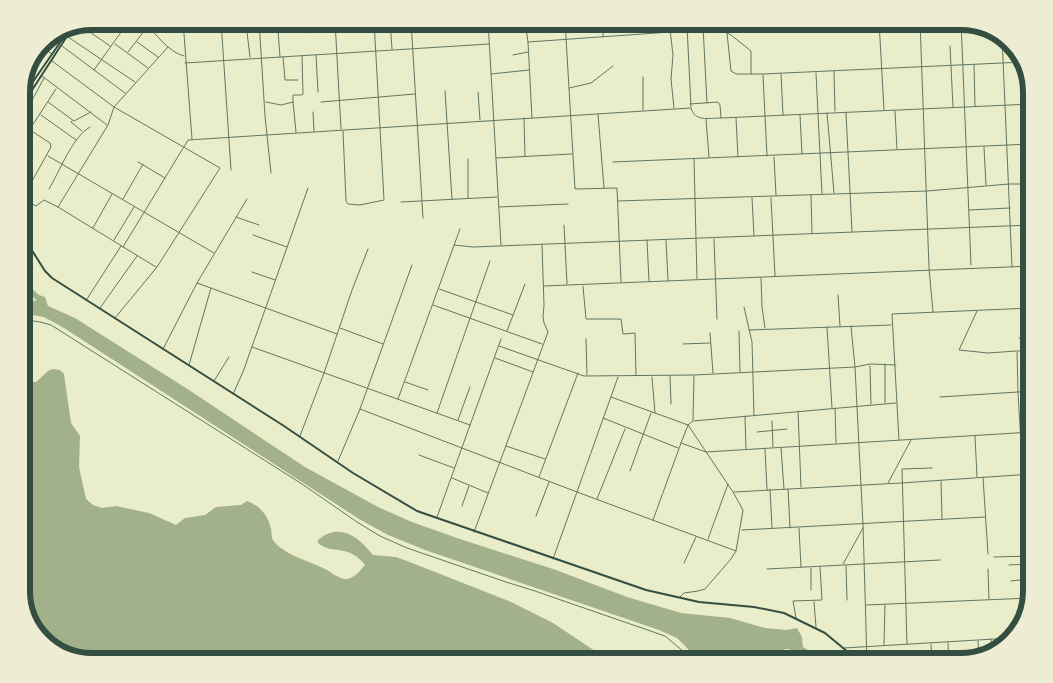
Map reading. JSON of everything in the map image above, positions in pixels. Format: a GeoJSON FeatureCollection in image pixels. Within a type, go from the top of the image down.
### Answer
{"type":"FeatureCollection","features":[{"type":"Feature","properties":{"kind":"main road"},"geometry":{"type":"LineString","coordinates":[[30,93],[67,36]]}},
{"type":"Feature","properties":{"kind":"main road"},"geometry":{"type":"LineString","coordinates":[[31,83],[63,37]]}},
{"type":"Feature","properties":{"kind":"main road"},"geometry":{"type":"LineString","coordinates":[[30,246],[45,271],[52,278],[413,509],[474,532],[646,590],[680,598],[762,608],[784,613],[816,628],[850,653]]}},
{"type":"Feature","properties":{"kind":"street"},"geometry":{"type":"LineString","coordinates":[[94,70],[122,30]]}},
{"type":"Feature","properties":{"kind":"street"},"geometry":{"type":"LineString","coordinates":[[128,53],[145,30]]}},
{"type":"Feature","properties":{"kind":"street"},"geometry":{"type":"LineString","coordinates":[[152,30],[168,47],[178,54],[185,56]]}},
{"type":"Feature","properties":{"kind":"street"},"geometry":{"type":"LineString","coordinates":[[184,30],[192,140]]}},
{"type":"Feature","properties":{"kind":"street"},"geometry":{"type":"LineString","coordinates":[[222,30],[231,170]]}},
{"type":"Feature","properties":{"kind":"street"},"geometry":{"type":"LineString","coordinates":[[260,30],[271,172]]}},
{"type":"Feature","properties":{"kind":"street"},"geometry":{"type":"LineString","coordinates":[[278,30],[280,57]]}},
{"type":"Feature","properties":{"kind":"street"},"geometry":{"type":"LineString","coordinates":[[335,30],[346,201],[348,204],[360,206],[384,200],[375,32],[390,30],[392,50]]}},
{"type":"Feature","properties":{"kind":"street"},"geometry":{"type":"LineString","coordinates":[[412,30],[423,218]]}},
{"type":"Feature","properties":{"kind":"street"},"geometry":{"type":"LineString","coordinates":[[488,30],[501,246]]}},
{"type":"Feature","properties":{"kind":"street"},"geometry":{"type":"LineString","coordinates":[[526,30],[532,118]]}},
{"type":"Feature","properties":{"kind":"street"},"geometry":{"type":"LineString","coordinates":[[565,30],[574,189],[617,188],[621,283]]}},
{"type":"Feature","properties":{"kind":"street"},"geometry":{"type":"LineString","coordinates":[[603,30],[603,37]]}},
{"type":"Feature","properties":{"kind":"street"},"geometry":{"type":"LineString","coordinates":[[687,30],[690,104],[695,116],[736,118],[1023,104]]}},
{"type":"Feature","properties":{"kind":"street"},"geometry":{"type":"LineString","coordinates":[[703,30],[708,103]]}},
{"type":"Feature","properties":{"kind":"street"},"geometry":{"type":"LineString","coordinates":[[721,30],[750,51],[751,74]]}},
{"type":"Feature","properties":{"kind":"street"},"geometry":{"type":"LineString","coordinates":[[880,30],[884,111]]}},
{"type":"Feature","properties":{"kind":"street"},"geometry":{"type":"LineString","coordinates":[[920,30],[933,312]]}},
{"type":"Feature","properties":{"kind":"street"},"geometry":{"type":"LineString","coordinates":[[961,30],[971,265]]}},
{"type":"Feature","properties":{"kind":"street"},"geometry":{"type":"LineString","coordinates":[[88,31],[111,47]]}},
{"type":"Feature","properties":{"kind":"street"},"geometry":{"type":"LineString","coordinates":[[247,32],[250,58]]}},
{"type":"Feature","properties":{"kind":"street"},"geometry":{"type":"LineString","coordinates":[[528,42],[671,32],[673,55],[671,79],[674,109]]}},
{"type":"Feature","properties":{"kind":"street"},"geometry":{"type":"LineString","coordinates":[[727,33],[731,71],[736,74],[781,74],[1016,62]]}},
{"type":"Feature","properties":{"kind":"street"},"geometry":{"type":"LineString","coordinates":[[67,36],[136,82]]}},
{"type":"Feature","properties":{"kind":"street"},"geometry":{"type":"LineString","coordinates":[[136,41],[158,58]]}},
{"type":"Feature","properties":{"kind":"street"},"geometry":{"type":"LineString","coordinates":[[114,43],[148,69]]}},
{"type":"Feature","properties":{"kind":"street"},"geometry":{"type":"LineString","coordinates":[[186,62],[489,44]]}},
{"type":"Feature","properties":{"kind":"street"},"geometry":{"type":"LineString","coordinates":[[61,46],[125,94]]}},
{"type":"Feature","properties":{"kind":"street"},"geometry":{"type":"LineString","coordinates":[[950,46],[953,107]]}},
{"type":"Feature","properties":{"kind":"street"},"geometry":{"type":"LineString","coordinates":[[1003,46],[1012,267]]}},
{"type":"Feature","properties":{"kind":"street"},"geometry":{"type":"LineString","coordinates":[[58,207],[108,125],[114,107],[168,47]]}},
{"type":"Feature","properties":{"kind":"street"},"geometry":{"type":"LineString","coordinates":[[47,50],[52,54]]}},
{"type":"Feature","properties":{"kind":"street"},"geometry":{"type":"LineString","coordinates":[[513,55],[528,52]]}},
{"type":"Feature","properties":{"kind":"street"},"geometry":{"type":"LineString","coordinates":[[296,133],[293,96],[302,96],[303,94],[302,55]]}},
{"type":"Feature","properties":{"kind":"street"},"geometry":{"type":"LineString","coordinates":[[316,55],[318,92]]}},
{"type":"Feature","properties":{"kind":"street"},"geometry":{"type":"LineString","coordinates":[[283,56],[285,80],[298,80]]}},
{"type":"Feature","properties":{"kind":"street"},"geometry":{"type":"LineString","coordinates":[[51,61],[114,107],[220,168],[156,267],[114,319]]}},
{"type":"Feature","properties":{"kind":"street"},"geometry":{"type":"LineString","coordinates":[[974,65],[975,106]]}},
{"type":"Feature","properties":{"kind":"street"},"geometry":{"type":"LineString","coordinates":[[568,88],[591,83],[613,66]]}},
{"type":"Feature","properties":{"kind":"street"},"geometry":{"type":"LineString","coordinates":[[491,74],[530,70]]}},
{"type":"Feature","properties":{"kind":"street"},"geometry":{"type":"LineString","coordinates":[[834,71],[835,112]]}},
{"type":"Feature","properties":{"kind":"street"},"geometry":{"type":"LineString","coordinates":[[816,72],[822,194]]}},
{"type":"Feature","properties":{"kind":"street"},"geometry":{"type":"LineString","coordinates":[[763,74],[767,156]]}},
{"type":"Feature","properties":{"kind":"street"},"geometry":{"type":"LineString","coordinates":[[781,74],[783,115]]}},
{"type":"Feature","properties":{"kind":"street"},"geometry":{"type":"LineString","coordinates":[[42,76],[108,125]]}},
{"type":"Feature","properties":{"kind":"street"},"geometry":{"type":"LineString","coordinates":[[642,77],[643,111]]}},
{"type":"Feature","properties":{"kind":"street"},"geometry":{"type":"LineString","coordinates":[[30,104],[44,78]]}},
{"type":"Feature","properties":{"kind":"street"},"geometry":{"type":"LineString","coordinates":[[30,183],[48,156],[51,147],[50,143],[30,130],[57,87]]}},
{"type":"Feature","properties":{"kind":"street"},"geometry":{"type":"LineString","coordinates":[[445,92],[452,199]]}},
{"type":"Feature","properties":{"kind":"street"},"geometry":{"type":"LineString","coordinates":[[478,92],[480,121]]}},
{"type":"Feature","properties":{"kind":"street"},"geometry":{"type":"LineString","coordinates":[[321,102],[416,94]]}},
{"type":"Feature","properties":{"kind":"street"},"geometry":{"type":"LineString","coordinates":[[264,101],[274,104],[293,102]]}},
{"type":"Feature","properties":{"kind":"street"},"geometry":{"type":"LineString","coordinates":[[48,102],[83,131]]}},
{"type":"Feature","properties":{"kind":"street"},"geometry":{"type":"LineString","coordinates":[[690,104],[719,104],[721,118]]}},
{"type":"Feature","properties":{"kind":"street"},"geometry":{"type":"LineString","coordinates":[[87,300],[145,213],[188,140],[691,108]]}},
{"type":"Feature","properties":{"kind":"street"},"geometry":{"type":"LineString","coordinates":[[895,110],[897,150]]}},
{"type":"Feature","properties":{"kind":"street"},"geometry":{"type":"LineString","coordinates":[[72,120],[74,121],[90,112]]}},
{"type":"Feature","properties":{"kind":"street"},"geometry":{"type":"LineString","coordinates":[[313,112],[314,132]]}},
{"type":"Feature","properties":{"kind":"street"},"geometry":{"type":"LineString","coordinates":[[846,112],[852,232]]}},
{"type":"Feature","properties":{"kind":"street"},"geometry":{"type":"LineString","coordinates":[[827,113],[834,194]]}},
{"type":"Feature","properties":{"kind":"street"},"geometry":{"type":"LineString","coordinates":[[598,114],[604,188]]}},
{"type":"Feature","properties":{"kind":"street"},"geometry":{"type":"LineString","coordinates":[[39,115],[77,141]]}},
{"type":"Feature","properties":{"kind":"street"},"geometry":{"type":"LineString","coordinates":[[800,115],[802,154]]}},
{"type":"Feature","properties":{"kind":"street"},"geometry":{"type":"LineString","coordinates":[[524,118],[526,157]]}},
{"type":"Feature","properties":{"kind":"street"},"geometry":{"type":"LineString","coordinates":[[706,118],[709,158]]}},
{"type":"Feature","properties":{"kind":"street"},"geometry":{"type":"LineString","coordinates":[[736,118],[738,157]]}},
{"type":"Feature","properties":{"kind":"street"},"geometry":{"type":"LineString","coordinates":[[49,189],[83,131],[90,127]]}},
{"type":"Feature","properties":{"kind":"street"},"geometry":{"type":"LineString","coordinates":[[613,162],[1023,144]]}},
{"type":"Feature","properties":{"kind":"street"},"geometry":{"type":"LineString","coordinates":[[984,146],[986,186]]}},
{"type":"Feature","properties":{"kind":"street"},"geometry":{"type":"LineString","coordinates":[[496,158],[572,154]]}},
{"type":"Feature","properties":{"kind":"street"},"geometry":{"type":"LineString","coordinates":[[48,156],[214,253]]}},
{"type":"Feature","properties":{"kind":"street"},"geometry":{"type":"LineString","coordinates":[[774,156],[776,196]]}},
{"type":"Feature","properties":{"kind":"street"},"geometry":{"type":"LineString","coordinates":[[468,159],[468,198]]}},
{"type":"Feature","properties":{"kind":"street"},"geometry":{"type":"LineString","coordinates":[[694,159],[697,280]]}},
{"type":"Feature","properties":{"kind":"street"},"geometry":{"type":"LineString","coordinates":[[138,162],[165,178]]}},
{"type":"Feature","properties":{"kind":"street"},"geometry":{"type":"LineString","coordinates":[[122,199],[142,164]]}},
{"type":"Feature","properties":{"kind":"street"},"geometry":{"type":"LineString","coordinates":[[618,201],[927,191],[1023,184]]}},
{"type":"Feature","properties":{"kind":"street"},"geometry":{"type":"LineString","coordinates":[[233,394],[244,372],[308,188]]}},
{"type":"Feature","properties":{"kind":"street"},"geometry":{"type":"LineString","coordinates":[[92,228],[112,194]]}},
{"type":"Feature","properties":{"kind":"street"},"geometry":{"type":"LineString","coordinates":[[811,195],[812,234]]}},
{"type":"Feature","properties":{"kind":"street"},"geometry":{"type":"LineString","coordinates":[[401,202],[498,196]]}},
{"type":"Feature","properties":{"kind":"street"},"geometry":{"type":"LineString","coordinates":[[771,196],[775,277]]}},
{"type":"Feature","properties":{"kind":"street"},"geometry":{"type":"LineString","coordinates":[[752,197],[754,236]]}},
{"type":"Feature","properties":{"kind":"street"},"geometry":{"type":"LineString","coordinates":[[162,349],[196,283],[247,199]]}},
{"type":"Feature","properties":{"kind":"street"},"geometry":{"type":"LineString","coordinates":[[30,203],[36,206],[44,200],[58,207],[156,267]]}},
{"type":"Feature","properties":{"kind":"street"},"geometry":{"type":"LineString","coordinates":[[498,207],[568,204]]}},
{"type":"Feature","properties":{"kind":"street"},"geometry":{"type":"LineString","coordinates":[[114,241],[134,206]]}},
{"type":"Feature","properties":{"kind":"street"},"geometry":{"type":"LineString","coordinates":[[969,210],[1010,208]]}},
{"type":"Feature","properties":{"kind":"street"},"geometry":{"type":"LineString","coordinates":[[236,217],[259,225]]}},
{"type":"Feature","properties":{"kind":"street"},"geometry":{"type":"LineString","coordinates":[[564,225],[567,286]]}},
{"type":"Feature","properties":{"kind":"street"},"geometry":{"type":"LineString","coordinates":[[454,245],[473,247],[565,244],[1023,226]]}},
{"type":"Feature","properties":{"kind":"street"},"geometry":{"type":"LineString","coordinates":[[398,399],[460,229]]}},
{"type":"Feature","properties":{"kind":"street"},"geometry":{"type":"LineString","coordinates":[[253,235],[287,247]]}},
{"type":"Feature","properties":{"kind":"street"},"geometry":{"type":"LineString","coordinates":[[714,238],[717,318]]}},
{"type":"Feature","properties":{"kind":"street"},"geometry":{"type":"LineString","coordinates":[[647,240],[649,282]]}},
{"type":"Feature","properties":{"kind":"street"},"geometry":{"type":"LineString","coordinates":[[666,240],[668,281]]}},
{"type":"Feature","properties":{"kind":"street"},"geometry":{"type":"LineString","coordinates":[[474,532],[548,332],[543,316],[542,244]]}},
{"type":"Feature","properties":{"kind":"street"},"geometry":{"type":"LineString","coordinates":[[299,436],[324,373],[368,249]]}},
{"type":"Feature","properties":{"kind":"street"},"geometry":{"type":"LineString","coordinates":[[99,308],[137,255]]}},
{"type":"Feature","properties":{"kind":"street"},"geometry":{"type":"LineString","coordinates":[[437,413],[490,261]]}},
{"type":"Feature","properties":{"kind":"street"},"geometry":{"type":"LineString","coordinates":[[337,462],[360,409],[412,265]]}},
{"type":"Feature","properties":{"kind":"street"},"geometry":{"type":"LineString","coordinates":[[544,286],[1023,266]]}},
{"type":"Feature","properties":{"kind":"street"},"geometry":{"type":"LineString","coordinates":[[252,272],[276,280]]}},
{"type":"Feature","properties":{"kind":"street"},"geometry":{"type":"LineString","coordinates":[[761,278],[765,329]]}},
{"type":"Feature","properties":{"kind":"street"},"geometry":{"type":"LineString","coordinates":[[196,283],[337,334]]}},
{"type":"Feature","properties":{"kind":"street"},"geometry":{"type":"LineString","coordinates":[[507,331],[525,284]]}},
{"type":"Feature","properties":{"kind":"street"},"geometry":{"type":"LineString","coordinates":[[583,285],[586,319],[621,318],[623,334],[635,333],[636,376]]}},
{"type":"Feature","properties":{"kind":"street"},"geometry":{"type":"LineString","coordinates":[[189,366],[211,288]]}},
{"type":"Feature","properties":{"kind":"street"},"geometry":{"type":"LineString","coordinates":[[438,288],[513,315]]}},
{"type":"Feature","properties":{"kind":"street"},"geometry":{"type":"LineString","coordinates":[[838,295],[840,327]]}},
{"type":"Feature","properties":{"kind":"street"},"geometry":{"type":"LineString","coordinates":[[432,305],[543,344]]}},
{"type":"Feature","properties":{"kind":"street"},"geometry":{"type":"LineString","coordinates":[[744,307],[754,372],[754,415]]}},
{"type":"Feature","properties":{"kind":"street"},"geometry":{"type":"LineString","coordinates":[[899,440],[892,314],[1023,308]]}},
{"type":"Feature","properties":{"kind":"street"},"geometry":{"type":"LineString","coordinates":[[977,310],[959,350],[988,353],[1023,351]]}},
{"type":"Feature","properties":{"kind":"street"},"geometry":{"type":"LineString","coordinates":[[30,320],[51,325],[302,484],[380,536],[406,548],[665,636],[685,653]]}},
{"type":"Feature","properties":{"kind":"street"},"geometry":{"type":"LineString","coordinates":[[749,330],[892,325]]}},
{"type":"Feature","properties":{"kind":"street"},"geometry":{"type":"LineString","coordinates":[[851,326],[861,484],[866,653]]}},
{"type":"Feature","properties":{"kind":"street"},"geometry":{"type":"LineString","coordinates":[[827,327],[832,408]]}},
{"type":"Feature","properties":{"kind":"street"},"geometry":{"type":"LineString","coordinates":[[339,328],[383,345]]}},
{"type":"Feature","properties":{"kind":"street"},"geometry":{"type":"LineString","coordinates":[[739,331],[740,372]]}},
{"type":"Feature","properties":{"kind":"street"},"geometry":{"type":"LineString","coordinates":[[710,333],[713,374]]}},
{"type":"Feature","properties":{"kind":"street"},"geometry":{"type":"LineString","coordinates":[[436,518],[501,339]]}},
{"type":"Feature","properties":{"kind":"street"},"geometry":{"type":"LineString","coordinates":[[586,339],[587,376]]}},
{"type":"Feature","properties":{"kind":"street"},"geometry":{"type":"LineString","coordinates":[[683,344],[711,343]]}},
{"type":"Feature","properties":{"kind":"street"},"geometry":{"type":"LineString","coordinates":[[499,346],[587,376],[670,376],[855,367],[870,364],[896,365]]}},
{"type":"Feature","properties":{"kind":"street"},"geometry":{"type":"LineString","coordinates":[[252,347],[470,425]]}},
{"type":"Feature","properties":{"kind":"street"},"geometry":{"type":"LineString","coordinates":[[733,492],[1023,475],[1017,351]]}},
{"type":"Feature","properties":{"kind":"street"},"geometry":{"type":"LineString","coordinates":[[213,382],[229,357]]}},
{"type":"Feature","properties":{"kind":"street"},"geometry":{"type":"LineString","coordinates":[[495,358],[533,372]]}},
{"type":"Feature","properties":{"kind":"street"},"geometry":{"type":"LineString","coordinates":[[870,364],[872,405]]}},
{"type":"Feature","properties":{"kind":"street"},"geometry":{"type":"LineString","coordinates":[[885,364],[885,404]]}},
{"type":"Feature","properties":{"kind":"street"},"geometry":{"type":"LineString","coordinates":[[539,478],[578,374]]}},
{"type":"Feature","properties":{"kind":"street"},"geometry":{"type":"LineString","coordinates":[[693,420],[694,375]]}},
{"type":"Feature","properties":{"kind":"street"},"geometry":{"type":"LineString","coordinates":[[553,559],[618,376]]}},
{"type":"Feature","properties":{"kind":"street"},"geometry":{"type":"LineString","coordinates":[[652,376],[656,414]]}},
{"type":"Feature","properties":{"kind":"street"},"geometry":{"type":"LineString","coordinates":[[670,376],[671,404]]}},
{"type":"Feature","properties":{"kind":"street"},"geometry":{"type":"LineString","coordinates":[[404,382],[428,390]]}},
{"type":"Feature","properties":{"kind":"street"},"geometry":{"type":"LineString","coordinates":[[458,421],[470,387]]}},
{"type":"Feature","properties":{"kind":"street"},"geometry":{"type":"LineString","coordinates":[[940,397],[1023,392]]}},
{"type":"Feature","properties":{"kind":"street"},"geometry":{"type":"LineString","coordinates":[[611,397],[688,425],[728,484],[743,510],[736,551],[723,570],[705,588],[684,593],[680,598]]}},
{"type":"Feature","properties":{"kind":"street"},"geometry":{"type":"LineString","coordinates":[[653,520],[688,425],[693,420],[896,402]]}},
{"type":"Feature","properties":{"kind":"street"},"geometry":{"type":"LineString","coordinates":[[835,408],[836,444]]}},
{"type":"Feature","properties":{"kind":"street"},"geometry":{"type":"LineString","coordinates":[[360,409],[549,482],[736,551]]}},
{"type":"Feature","properties":{"kind":"street"},"geometry":{"type":"LineString","coordinates":[[798,411],[801,488]]}},
{"type":"Feature","properties":{"kind":"street"},"geometry":{"type":"LineString","coordinates":[[630,471],[651,413]]}},
{"type":"Feature","properties":{"kind":"street"},"geometry":{"type":"LineString","coordinates":[[745,416],[746,450]]}},
{"type":"Feature","properties":{"kind":"street"},"geometry":{"type":"LineString","coordinates":[[604,418],[679,448]]}},
{"type":"Feature","properties":{"kind":"street"},"geometry":{"type":"LineString","coordinates":[[772,421],[773,448]]}},
{"type":"Feature","properties":{"kind":"street"},"geometry":{"type":"LineString","coordinates":[[597,500],[626,427]]}},
{"type":"Feature","properties":{"kind":"street"},"geometry":{"type":"LineString","coordinates":[[757,432],[787,429]]}},
{"type":"Feature","properties":{"kind":"street"},"geometry":{"type":"LineString","coordinates":[[681,443],[706,452],[1021,433]]}},
{"type":"Feature","properties":{"kind":"street"},"geometry":{"type":"LineString","coordinates":[[974,436],[976,478]]}},
{"type":"Feature","properties":{"kind":"street"},"geometry":{"type":"LineString","coordinates":[[887,483],[911,440]]}},
{"type":"Feature","properties":{"kind":"street"},"geometry":{"type":"LineString","coordinates":[[506,446],[545,459]]}},
{"type":"Feature","properties":{"kind":"street"},"geometry":{"type":"LineString","coordinates":[[781,447],[784,489]]}},
{"type":"Feature","properties":{"kind":"street"},"geometry":{"type":"LineString","coordinates":[[765,448],[767,490]]}},
{"type":"Feature","properties":{"kind":"street"},"geometry":{"type":"LineString","coordinates":[[419,455],[454,468]]}},
{"type":"Feature","properties":{"kind":"street"},"geometry":{"type":"LineString","coordinates":[[907,644],[902,469],[932,468]]}},
{"type":"Feature","properties":{"kind":"street"},"geometry":{"type":"LineString","coordinates":[[983,477],[988,554]]}},
{"type":"Feature","properties":{"kind":"street"},"geometry":{"type":"LineString","coordinates":[[451,478],[488,494]]}},
{"type":"Feature","properties":{"kind":"street"},"geometry":{"type":"LineString","coordinates":[[941,480],[942,519]]}},
{"type":"Feature","properties":{"kind":"street"},"geometry":{"type":"LineString","coordinates":[[536,516],[549,482]]}},
{"type":"Feature","properties":{"kind":"street"},"geometry":{"type":"LineString","coordinates":[[708,540],[728,484]]}},
{"type":"Feature","properties":{"kind":"street"},"geometry":{"type":"LineString","coordinates":[[462,506],[469,485]]}},
{"type":"Feature","properties":{"kind":"street"},"geometry":{"type":"LineString","coordinates":[[788,488],[790,528]]}},
{"type":"Feature","properties":{"kind":"street"},"geometry":{"type":"LineString","coordinates":[[770,489],[772,529]]}},
{"type":"Feature","properties":{"kind":"street"},"geometry":{"type":"LineString","coordinates":[[740,530],[986,517]]}},
{"type":"Feature","properties":{"kind":"street"},"geometry":{"type":"LineString","coordinates":[[798,527],[801,567]]}},
{"type":"Feature","properties":{"kind":"street"},"geometry":{"type":"LineString","coordinates":[[842,565],[863,527]]}},
{"type":"Feature","properties":{"kind":"street"},"geometry":{"type":"LineString","coordinates":[[684,563],[696,536]]}},
{"type":"Feature","properties":{"kind":"street"},"geometry":{"type":"LineString","coordinates":[[994,558],[1023,556]]}},
{"type":"Feature","properties":{"kind":"street"},"geometry":{"type":"LineString","coordinates":[[766,569],[940,560]]}},
{"type":"Feature","properties":{"kind":"street"},"geometry":{"type":"LineString","coordinates":[[1009,565],[1023,564]]}},
{"type":"Feature","properties":{"kind":"street"},"geometry":{"type":"LineString","coordinates":[[846,565],[847,600]]}},
{"type":"Feature","properties":{"kind":"street"},"geometry":{"type":"LineString","coordinates":[[796,619],[793,601],[822,600],[820,566]]}},
{"type":"Feature","properties":{"kind":"street"},"geometry":{"type":"LineString","coordinates":[[810,567],[811,590]]}},
{"type":"Feature","properties":{"kind":"street"},"geometry":{"type":"LineString","coordinates":[[988,569],[989,600]]}},
{"type":"Feature","properties":{"kind":"street"},"geometry":{"type":"LineString","coordinates":[[1011,581],[1023,580]]}},
{"type":"Feature","properties":{"kind":"street"},"geometry":{"type":"LineString","coordinates":[[865,605],[1022,598]]}},
{"type":"Feature","properties":{"kind":"street"},"geometry":{"type":"LineString","coordinates":[[814,600],[816,628]]}},
{"type":"Feature","properties":{"kind":"street"},"geometry":{"type":"LineString","coordinates":[[884,646],[886,605]]}},
{"type":"Feature","properties":{"kind":"street"},"geometry":{"type":"LineString","coordinates":[[844,648],[1001,639]]}},
{"type":"Feature","properties":{"kind":"street"},"geometry":{"type":"LineString","coordinates":[[978,640],[979,650]]}},
{"type":"Feature","properties":{"kind":"street"},"geometry":{"type":"LineString","coordinates":[[991,640],[992,645]]}},
{"type":"Feature","properties":{"kind":"street"},"geometry":{"type":"LineString","coordinates":[[948,642],[949,653]]}},
{"type":"Feature","properties":{"kind":"street"},"geometry":{"type":"LineString","coordinates":[[931,643],[932,653]]}},
{"type":"Feature","properties":{"kind":"shaded area"},"geometry":{"type":"Polygon","coordinates":[[[30,286],[39,295],[45,297],[48,306],[75,318],[189,390],[305,467],[378,507],[412,522],[457,538],[556,570],[627,597],[681,613],[730,618],[765,628],[786,630],[797,628],[802,637],[803,647],[813,653],[794,653],[789,649],[785,649],[782,653],[692,653],[677,638],[659,630],[425,550],[388,535],[359,519],[64,328],[44,317],[30,315],[30,301],[37,301],[30,294],[30,286]]]}},
{"type":"Feature","properties":{"kind":"shaded area"},"geometry":{"type":"Polygon","coordinates":[[[53,369],[60,370],[64,374],[71,423],[80,436],[79,467],[86,499],[93,505],[102,508],[116,506],[149,513],[176,525],[185,518],[205,515],[216,507],[241,505],[247,501],[260,508],[266,515],[270,524],[272,539],[277,545],[289,553],[341,578],[353,577],[365,565],[352,554],[328,548],[318,543],[318,540],[333,532],[341,532],[355,537],[373,555],[396,557],[511,602],[553,623],[598,653],[92,653],[65,647],[51,638],[38,622],[30,595],[30,382],[36,382],[53,369]]]}}]}
